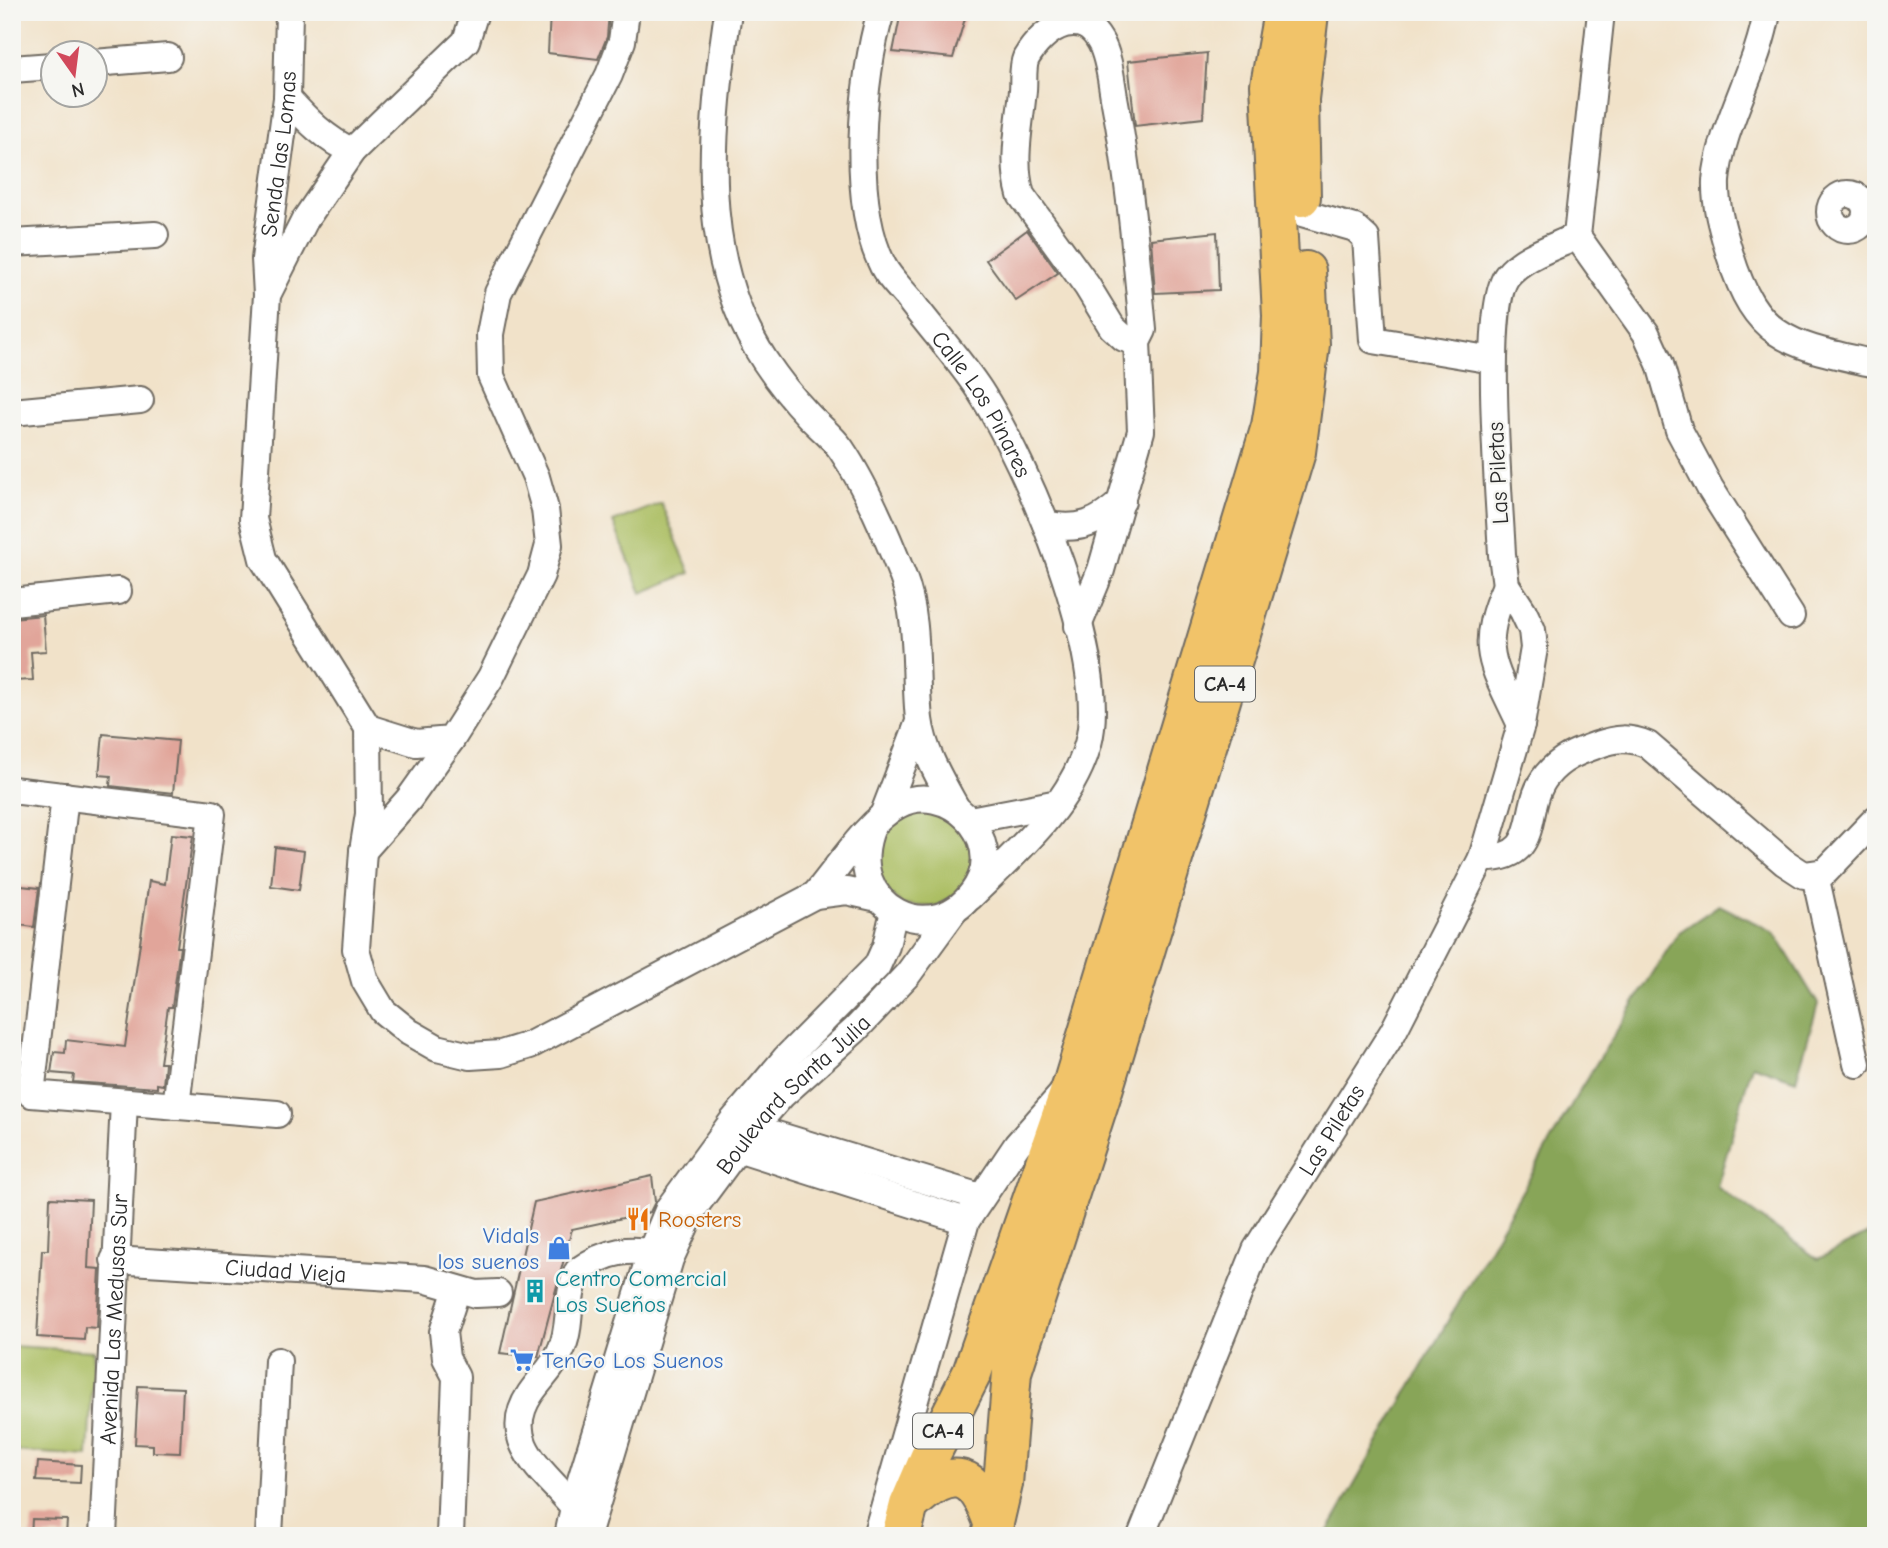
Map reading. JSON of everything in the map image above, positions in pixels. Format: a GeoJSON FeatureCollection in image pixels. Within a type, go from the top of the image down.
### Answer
{"type":"FeatureCollection","features":[{"type":"Feature","properties":{"kind":"highway","name":"CA-4"},"geometry":{"type":"LineString","coordinates":[[992,1531],[1003,1484],[1012,1372],[1104,1087],[1296,453],[1310,344],[1302,213],[1299,99],[1289,13]]}},
{"type":"Feature","properties":{"kind":"highway","name":"CA-4"},"geometry":{"type":"LineString","coordinates":[[888,1529],[931,1454],[972,1373],[1073,1082],[1223,591],[1276,400],[1282,315],[1270,85],[1289,13]]}},
{"type":"Feature","properties":{"kind":"highway"},"geometry":{"type":"LineString","coordinates":[[888,1529],[930,1485],[949,1479],[965,1481],[977,1487],[992,1531]]}},
{"type":"Feature","properties":{"kind":"street","name":"Senda las Lomas"},"geometry":{"type":"LineString","coordinates":[[289,12],[287,98],[265,259],[267,295],[253,519],[264,559],[368,728]]}},
{"type":"Feature","properties":{"kind":"street"},"geometry":{"type":"LineString","coordinates":[[267,295],[305,220],[352,151],[466,41],[475,12]]}},
{"type":"Feature","properties":{"kind":"street"},"geometry":{"type":"LineString","coordinates":[[363,851],[409,799],[452,740],[496,666],[541,575],[549,545],[536,477],[491,376],[490,334],[498,293],[609,75],[622,41],[626,12]]}},
{"type":"Feature","properties":{"kind":"street"},"geometry":{"type":"LineString","coordinates":[[452,740],[416,743],[368,728],[369,814],[363,851],[356,949],[365,981],[383,1012],[409,1032],[437,1048],[470,1056],[501,1054],[530,1045],[815,895],[847,891],[886,904],[914,918],[935,918],[962,904],[981,879],[984,858],[981,838],[962,813],[931,762],[919,722],[912,614],[904,580],[883,529],[840,449],[765,361],[743,323],[723,268],[712,177],[714,120],[728,12]]}},
{"type":"Feature","properties":{"kind":"street","name":"Calle Los Pinares"},"geometry":{"type":"LineString","coordinates":[[881,12],[872,43],[861,156],[870,230],[883,267],[979,391],[1009,441],[1046,524],[1083,644],[1090,725],[1088,743],[1080,765],[1058,803],[1028,840],[962,904]]}},
{"type":"Feature","properties":{"kind":"street"},"geometry":{"type":"LineString","coordinates":[[1601,12],[1577,236],[1646,333],[1660,364],[1679,430],[1710,488],[1791,616]]}},
{"type":"Feature","properties":{"kind":"street"},"geometry":{"type":"LineString","coordinates":[[1767,12],[1716,181],[1719,218],[1739,285],[1760,320],[1790,342],[1876,364]]}},
{"type":"Feature","properties":{"kind":"street"},"geometry":{"type":"LineString","coordinates":[[1078,626],[1101,570],[1141,431],[1137,342],[1143,330],[1124,147],[1108,67],[1101,43],[1091,30],[1083,23],[1071,22],[1057,26],[1041,38],[1025,60],[1015,156],[1016,179],[1021,195],[1087,286],[1112,327],[1124,338],[1137,342]]}},
{"type":"Feature","properties":{"kind":"street"},"geometry":{"type":"LineString","coordinates":[[108,62],[168,57]]}},
{"type":"Feature","properties":{"kind":"street"},"geometry":{"type":"LineString","coordinates":[[12,69],[38,67]]}},
{"type":"Feature","properties":{"kind":"street"},"geometry":{"type":"LineString","coordinates":[[287,98],[305,118],[338,145],[352,151]]}},
{"type":"Feature","properties":{"kind":"street"},"geometry":{"type":"LineString","coordinates":[[1302,213],[1355,228],[1366,238],[1373,340],[1493,360]]}},
{"type":"Feature","properties":{"kind":"street"},"geometry":{"type":"LineString","coordinates":[[12,243],[155,235]]}},
{"type":"Feature","properties":{"kind":"street","name":"Las Piletas"},"geometry":{"type":"LineString","coordinates":[[1141,1536],[1256,1250],[1393,1032],[1482,858],[1521,725],[1534,648],[1532,630],[1506,585],[1493,360],[1498,307],[1506,277],[1524,262],[1577,236]]}},
{"type":"Feature","properties":{"kind":"street"},"geometry":{"type":"LineString","coordinates":[[12,412],[140,400]]}},
{"type":"Feature","properties":{"kind":"street"},"geometry":{"type":"LineString","coordinates":[[1046,524],[1066,529],[1087,526],[1105,517],[1122,501]]}},
{"type":"Feature","properties":{"kind":"street","name":"Las Piletas"},"geometry":{"type":"LineString","coordinates":[[1506,585],[1492,617],[1488,641],[1493,662],[1521,725]]}},
{"type":"Feature","properties":{"kind":"street"},"geometry":{"type":"LineString","coordinates":[[12,602],[118,592]]}},
{"type":"Feature","properties":{"kind":"street"},"geometry":{"type":"LineString","coordinates":[[587,1536],[661,1255],[669,1208],[734,1135],[786,1058],[877,966],[887,946],[886,904],[868,882],[864,863],[865,844],[878,820],[919,722]]}},
{"type":"Feature","properties":{"kind":"street"},"geometry":{"type":"LineString","coordinates":[[1482,858],[1510,855],[1521,846],[1545,776],[1567,756],[1610,741],[1631,737],[1648,746],[1804,876],[1815,875],[1836,863],[1872,819],[1876,819]]}},
{"type":"Feature","properties":{"kind":"street"},"geometry":{"type":"LineString","coordinates":[[12,790],[212,814],[176,1106]]}},
{"type":"Feature","properties":{"kind":"street"},"geometry":{"type":"LineString","coordinates":[[65,796],[31,1094],[277,1114]]}},
{"type":"Feature","properties":{"kind":"street"},"geometry":{"type":"LineString","coordinates":[[815,895],[878,820],[900,803],[919,799],[937,800],[962,813],[1058,803]]}},
{"type":"Feature","properties":{"kind":"street"},"geometry":{"type":"LineString","coordinates":[[1815,875],[1857,1065]]}},
{"type":"Feature","properties":{"kind":"street","name":"Boulevard Santa Julia"},"geometry":{"type":"LineString","coordinates":[[734,1135],[855,1030],[900,983],[962,904]]}},
{"type":"Feature","properties":{"kind":"street"},"geometry":{"type":"LineString","coordinates":[[888,1529],[966,1221],[979,1197],[1017,1145],[1073,1082]]}},
{"type":"Feature","properties":{"kind":"street","name":"Avenida Las Medusas Sur"},"geometry":{"type":"LineString","coordinates":[[103,1536],[114,1260],[124,1102]]}},
{"type":"Feature","properties":{"kind":"street"},"geometry":{"type":"LineString","coordinates":[[734,1135],[979,1197]]}},
{"type":"Feature","properties":{"kind":"street"},"geometry":{"type":"LineString","coordinates":[[734,1135],[966,1221]]}},
{"type":"Feature","properties":{"kind":"street"},"geometry":{"type":"LineString","coordinates":[[574,1507],[527,1454],[519,1436],[522,1410],[562,1348],[568,1302],[578,1271],[613,1252],[636,1249],[661,1255]]}},
{"type":"Feature","properties":{"kind":"street"},"geometry":{"type":"LineString","coordinates":[[568,1536],[574,1507],[661,1255]]}},
{"type":"Feature","properties":{"kind":"street","name":"Ciudad Vieja"},"geometry":{"type":"LineString","coordinates":[[114,1260],[424,1279],[476,1294],[498,1293]]}},
{"type":"Feature","properties":{"kind":"street"},"geometry":{"type":"LineString","coordinates":[[450,1536],[456,1377],[446,1358],[443,1332],[457,1289]]}},
{"type":"Feature","properties":{"kind":"street"},"geometry":{"type":"LineString","coordinates":[[269,1536],[278,1361]]}},
{"type":"Feature","properties":{"kind":"green space"},"geometry":{"type":"Polygon","coordinates":[[[661,503],[690,573],[642,593],[613,522],[661,503]]]}},
{"type":"Feature","properties":{"kind":"green space"},"geometry":{"type":"Polygon","coordinates":[[[923,807],[964,827],[975,858],[964,889],[936,907],[903,905],[879,884],[877,842],[880,834],[894,822],[923,807]]]}},
{"type":"Feature","properties":{"kind":"green space"},"geometry":{"type":"Polygon","coordinates":[[[1719,905],[1774,932],[1818,1004],[1796,1080],[1752,1065],[1717,1187],[1818,1259],[1876,1230],[1876,1536],[1325,1536],[1581,1088],[1678,933],[1719,905]]]}},
{"type":"Feature","properties":{"kind":"green space"},"geometry":{"type":"Polygon","coordinates":[[[12,1346],[94,1351],[88,1456],[12,1451],[12,1346]]]}},
{"type":"Feature","properties":{"kind":"building"},"geometry":{"type":"Polygon","coordinates":[[[550,12],[609,12],[607,37],[598,59],[548,53],[550,12]]]}},
{"type":"Feature","properties":{"kind":"building"},"geometry":{"type":"Polygon","coordinates":[[[901,12],[967,12],[953,58],[893,52],[901,12]]]}},
{"type":"Feature","properties":{"kind":"building"},"geometry":{"type":"Polygon","coordinates":[[[1207,53],[1203,118],[1135,126],[1128,61],[1207,53]]]}},
{"type":"Feature","properties":{"kind":"building"},"geometry":{"type":"Polygon","coordinates":[[[1027,230],[1058,273],[1016,301],[986,260],[1027,230]]]}},
{"type":"Feature","properties":{"kind":"building"},"geometry":{"type":"Polygon","coordinates":[[[1217,232],[1219,290],[1155,293],[1151,239],[1217,232]]]}},
{"type":"Feature","properties":{"kind":"building"},"geometry":{"type":"Polygon","coordinates":[[[43,615],[46,651],[31,652],[33,680],[12,681],[12,618],[43,615]]]}},
{"type":"Feature","properties":{"kind":"building"},"geometry":{"type":"Polygon","coordinates":[[[103,734],[178,741],[173,793],[110,786],[111,776],[99,775],[103,734]]]}},
{"type":"Feature","properties":{"kind":"building"},"geometry":{"type":"Polygon","coordinates":[[[171,834],[193,836],[177,947],[180,947],[172,1007],[168,1007],[160,1063],[165,1063],[163,1085],[157,1084],[157,1088],[73,1082],[74,1075],[51,1073],[54,1052],[65,1053],[66,1040],[125,1047],[149,881],[165,884],[171,834]]]}},
{"type":"Feature","properties":{"kind":"building"},"geometry":{"type":"Polygon","coordinates":[[[275,847],[304,851],[299,890],[271,886],[275,847]]]}},
{"type":"Feature","properties":{"kind":"building"},"geometry":{"type":"Polygon","coordinates":[[[12,885],[39,888],[34,927],[12,924],[12,885]]]}},
{"type":"Feature","properties":{"kind":"building","name":"Centro Comercial Los Sueños"},"geometry":{"type":"Polygon","coordinates":[[[652,1176],[655,1202],[650,1212],[572,1229],[538,1357],[500,1353],[534,1202],[652,1176]]]}},
{"type":"Feature","properties":{"kind":"building"},"geometry":{"type":"Polygon","coordinates":[[[50,1198],[91,1200],[88,1268],[100,1269],[97,1328],[85,1327],[84,1340],[37,1337],[42,1250],[48,1250],[50,1198]]]}},
{"type":"Feature","properties":{"kind":"building"},"geometry":{"type":"Polygon","coordinates":[[[138,1386],[183,1388],[180,1453],[153,1452],[153,1445],[135,1444],[138,1386]]]}},
{"type":"Feature","properties":{"kind":"building"},"geometry":{"type":"Polygon","coordinates":[[[38,1462],[81,1465],[80,1483],[36,1481],[38,1462]]]}},
{"type":"Feature","properties":{"kind":"building"},"geometry":{"type":"Polygon","coordinates":[[[32,1519],[67,1520],[66,1536],[31,1536],[32,1519]]]}},
{"type":"Feature","properties":{"kind":"place","name":"Roosters"},"geometry":{"type":"Point","coordinates":[638,1219]}},
{"type":"Feature","properties":{"kind":"place","name":"Vidals los suenos"},"geometry":{"type":"Point","coordinates":[559,1248]}},
{"type":"Feature","properties":{"kind":"place","name":"Centro Comercial Los Sueños"},"geometry":{"type":"Point","coordinates":[535,1291]}},
{"type":"Feature","properties":{"kind":"place","name":"TenGo Los Suenos"},"geometry":{"type":"Point","coordinates":[522,1360]}}]}
